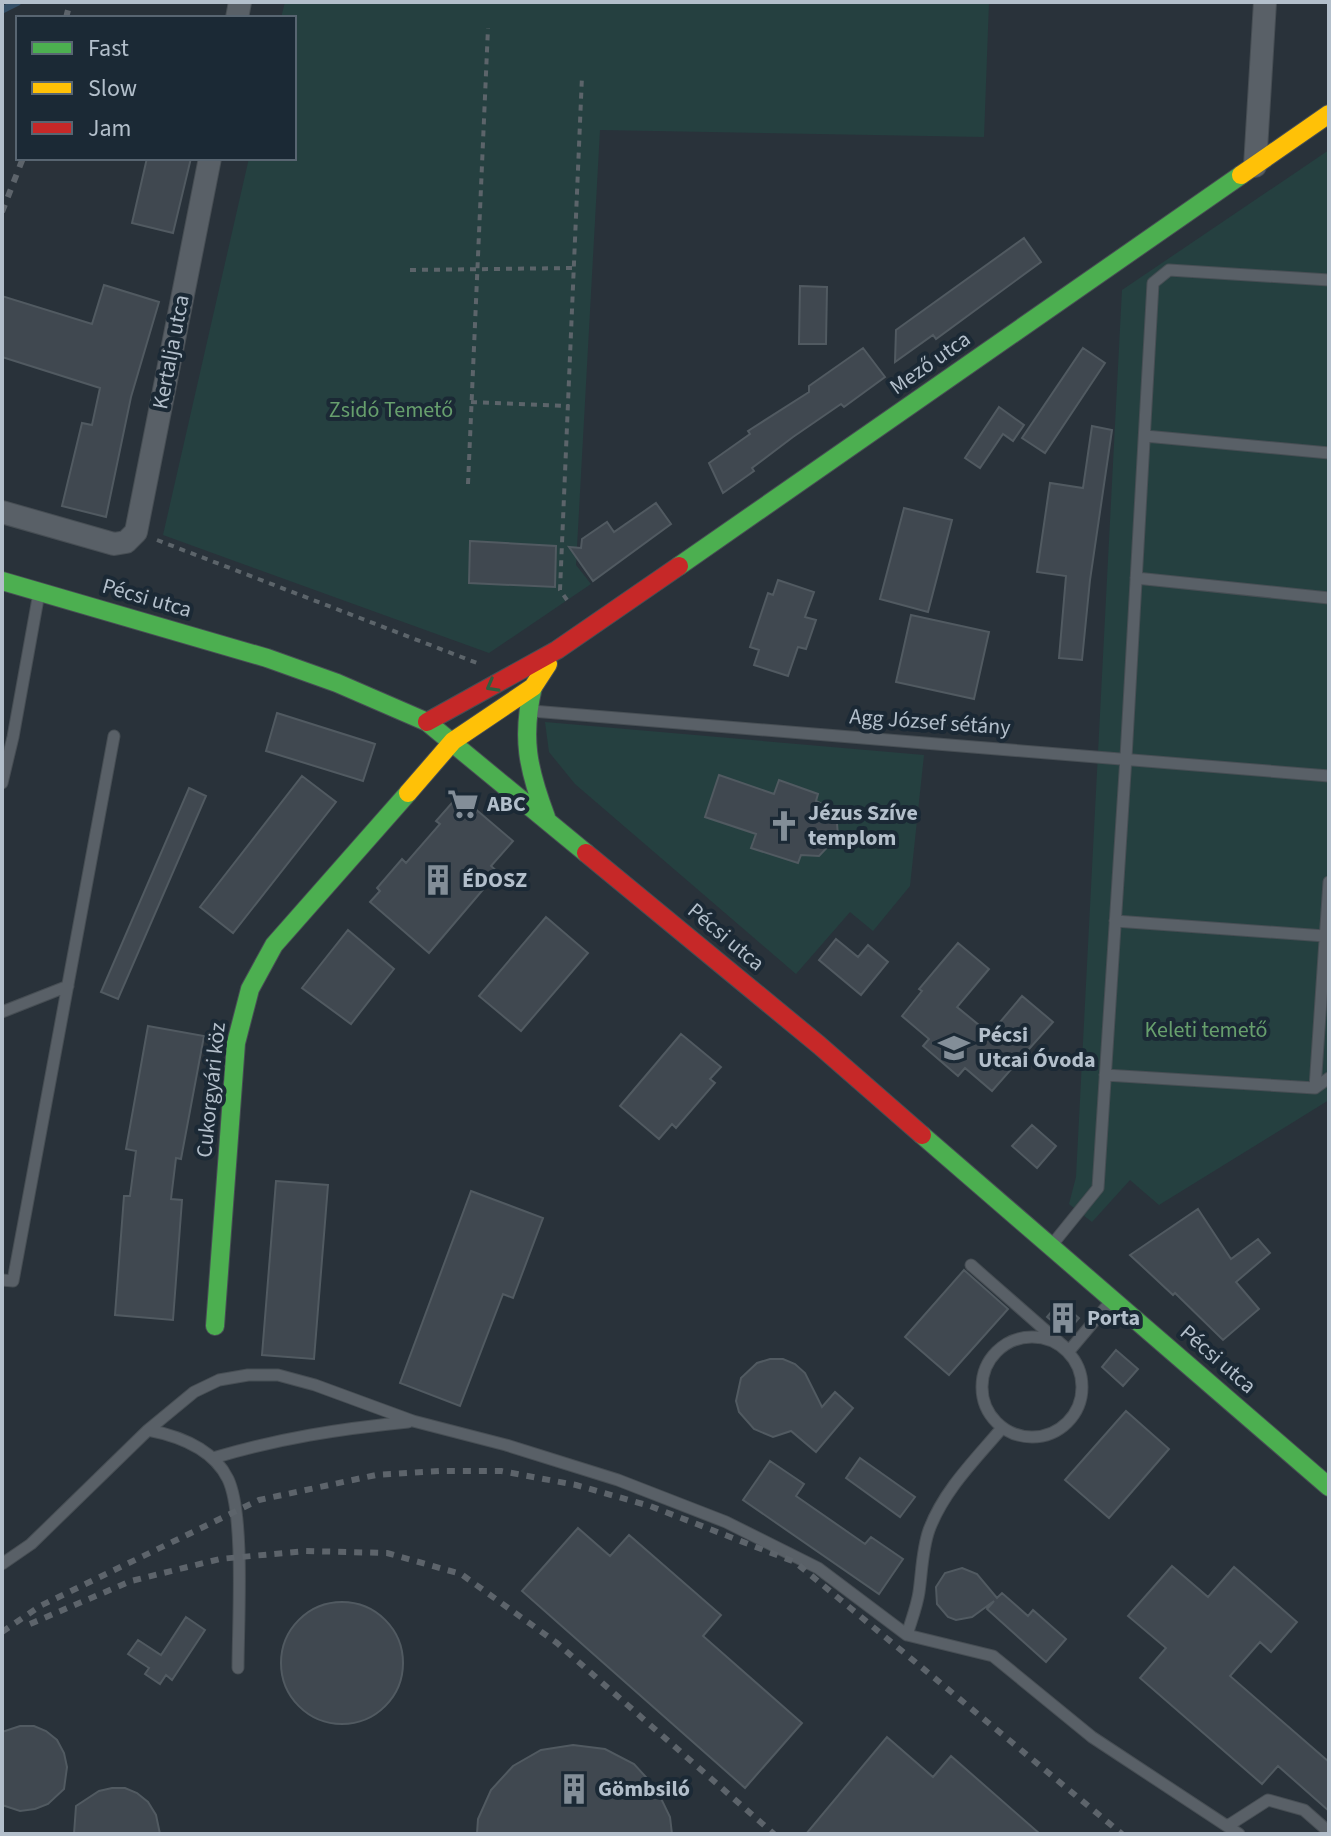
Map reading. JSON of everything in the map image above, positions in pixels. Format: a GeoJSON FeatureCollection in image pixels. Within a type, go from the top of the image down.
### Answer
{"type":"FeatureCollection","features":[{"type":"Feature","properties":{"kind":"street"},"geometry":{"type":"LineString","coordinates":[[1255,166],[1265,2]]}},
{"type":"Feature","properties":{"kind":"street","name":"Mező utca"},"geometry":{"type":"LineString","coordinates":[[427,722],[557,650],[1329,114]]}},
{"type":"Feature","properties":{"kind":"street","name":"Kertalja utca"},"geometry":{"type":"LineString","coordinates":[[131,537],[210,160]]}},
{"type":"Feature","properties":{"kind":"street"},"geometry":{"type":"LineString","coordinates":[[2,512],[114,544],[131,537]]}},
{"type":"Feature","properties":{"kind":"street","name":"Pécsi utca"},"geometry":{"type":"LineString","coordinates":[[2,581],[267,658],[427,722],[819,1045],[1329,1487]]}},
{"type":"Feature","properties":{"kind":"street"},"geometry":{"type":"LineString","coordinates":[[548,820],[527,768],[524,740],[533,687],[557,650]]}},
{"type":"Feature","properties":{"kind":"street","name":"Cukorgyári köz"},"geometry":{"type":"LineString","coordinates":[[215,1326],[236,1043],[250,989],[274,945],[453,741],[533,687]]}},
{"type":"Feature","properties":{"kind":"lane"},"geometry":{"type":"LineString","coordinates":[[1051,1246],[1098,1188],[1153,283],[1169,270],[1329,280]]}},
{"type":"Feature","properties":{"kind":"lane"},"geometry":{"type":"LineString","coordinates":[[1145,436],[1329,453]]}},
{"type":"Feature","properties":{"kind":"lane"},"geometry":{"type":"LineString","coordinates":[[1136,578],[1329,598]]}},
{"type":"Feature","properties":{"kind":"lane"},"geometry":{"type":"LineString","coordinates":[[2,783],[39,592]]}},
{"type":"Feature","properties":{"kind":"lane","name":"Agg József sétány"},"geometry":{"type":"LineString","coordinates":[[527,710],[1329,776]]}},
{"type":"Feature","properties":{"kind":"lane"},"geometry":{"type":"LineString","coordinates":[[2,1280],[13,1281],[114,736]]}},
{"type":"Feature","properties":{"kind":"lane"},"geometry":{"type":"LineString","coordinates":[[1315,1088],[1329,882]]}},
{"type":"Feature","properties":{"kind":"lane"},"geometry":{"type":"LineString","coordinates":[[1115,921],[1325,936]]}},
{"type":"Feature","properties":{"kind":"lane"},"geometry":{"type":"LineString","coordinates":[[2,1012],[68,986]]}},
{"type":"Feature","properties":{"kind":"lane"},"geometry":{"type":"LineString","coordinates":[[1105,1075],[1315,1088],[1329,1078]]}},
{"type":"Feature","properties":{"kind":"lane"},"geometry":{"type":"LineString","coordinates":[[971,1265],[1069,1351],[1083,1382],[1082,1398],[1076,1414],[1065,1426],[1050,1435],[1034,1438],[1017,1436],[1002,1428],[987,1409],[981,1385],[985,1368],[994,1354],[1007,1343],[1022,1337],[1039,1337],[1069,1351]]}},
{"type":"Feature","properties":{"kind":"lane"},"geometry":{"type":"LineString","coordinates":[[1069,1351],[1112,1299]]}},
{"type":"Feature","properties":{"kind":"lane"},"geometry":{"type":"LineString","coordinates":[[2,1564],[31,1544],[148,1430],[194,1392],[219,1380],[248,1375],[278,1375],[315,1385],[413,1421],[506,1445],[618,1480],[726,1522],[818,1568],[907,1635],[993,1656],[1092,1737],[1239,1834]]}},
{"type":"Feature","properties":{"kind":"lane"},"geometry":{"type":"LineString","coordinates":[[213,1458],[267,1442],[325,1431],[413,1421]]}},
{"type":"Feature","properties":{"kind":"lane"},"geometry":{"type":"LineString","coordinates":[[907,1635],[919,1594],[928,1531],[956,1482],[1002,1428]]}},
{"type":"Feature","properties":{"kind":"lane"},"geometry":{"type":"LineString","coordinates":[[148,1430],[174,1435],[194,1444],[213,1458],[228,1479],[234,1500],[237,1536],[238,1668]]}},
{"type":"Feature","properties":{"kind":"lane"},"geometry":{"type":"LineString","coordinates":[[1229,1825],[1268,1800],[1304,1810],[1329,1832]]}},
{"type":"Feature","properties":{"kind":"path"},"geometry":{"type":"LineString","coordinates":[[468,484],[488,28]]}},
{"type":"Feature","properties":{"kind":"path"},"geometry":{"type":"LineString","coordinates":[[567,600],[560,590],[582,76]]}},
{"type":"Feature","properties":{"kind":"path"},"geometry":{"type":"LineString","coordinates":[[410,270],[575,268]]}},
{"type":"Feature","properties":{"kind":"path"},"geometry":{"type":"LineString","coordinates":[[471,402],[569,406]]}},
{"type":"Feature","properties":{"kind":"path"},"geometry":{"type":"LineString","coordinates":[[131,537],[510,676]]}},
{"type":"Feature","properties":{"kind":"green space","name":"Zsidó Temető"},"geometry":{"type":"Polygon","coordinates":[[[285,2],[989,2],[984,137],[600,130],[576,565],[591,584],[489,653],[163,535],[249,160],[296,160],[296,16],[282,16],[285,2]]]}},
{"type":"Feature","properties":{"kind":"green space","name":"Keleti temető"},"geometry":{"type":"Polygon","coordinates":[[[1329,150],[1329,1100],[1159,1205],[1130,1180],[1092,1222],[1069,1204],[1076,1177],[1122,290],[1329,150]]]}},
{"type":"Feature","properties":{"kind":"green space"},"geometry":{"type":"Polygon","coordinates":[[[545,722],[924,755],[910,886],[873,931],[850,912],[796,974],[575,784],[549,752],[545,722]]]}},
{"type":"Feature","properties":{"kind":"building"},"geometry":{"type":"Polygon","coordinates":[[[147,160],[191,160],[173,233],[132,223],[147,160]]]}},
{"type":"Feature","properties":{"kind":"building"},"geometry":{"type":"Polygon","coordinates":[[[1024,238],[1041,262],[936,339],[933,335],[895,362],[896,330],[1024,238]]]}},
{"type":"Feature","properties":{"kind":"building"},"geometry":{"type":"Polygon","coordinates":[[[104,285],[159,302],[131,397],[106,517],[62,506],[82,423],[92,425],[100,388],[2,357],[2,296],[92,324],[104,285]]]}},
{"type":"Feature","properties":{"kind":"building"},"geometry":{"type":"Polygon","coordinates":[[[800,286],[827,287],[826,344],[799,344],[800,286]]]}},
{"type":"Feature","properties":{"kind":"building"},"geometry":{"type":"Polygon","coordinates":[[[863,348],[885,377],[844,407],[841,404],[793,437],[723,493],[709,463],[750,434],[748,431],[809,392],[809,386],[863,348]]]}},
{"type":"Feature","properties":{"kind":"building"},"geometry":{"type":"Polygon","coordinates":[[[1083,348],[1105,363],[1045,453],[1022,438],[1083,348]]]}},
{"type":"Feature","properties":{"kind":"building"},"geometry":{"type":"Polygon","coordinates":[[[999,407],[1024,425],[1013,441],[1003,434],[980,468],[965,458],[999,407]]]}},
{"type":"Feature","properties":{"kind":"building"},"geometry":{"type":"Polygon","coordinates":[[[1092,426],[1112,430],[1090,580],[1082,660],[1059,658],[1066,576],[1037,572],[1050,483],[1083,488],[1092,426]]]}},
{"type":"Feature","properties":{"kind":"building"},"geometry":{"type":"Polygon","coordinates":[[[656,503],[671,524],[593,581],[569,547],[581,548],[582,539],[607,522],[614,532],[656,503]]]}},
{"type":"Feature","properties":{"kind":"building"},"geometry":{"type":"Polygon","coordinates":[[[904,508],[952,520],[928,612],[880,599],[904,508]]]}},
{"type":"Feature","properties":{"kind":"building"},"geometry":{"type":"Polygon","coordinates":[[[470,541],[556,546],[555,587],[469,583],[470,541]]]}},
{"type":"Feature","properties":{"kind":"building"},"geometry":{"type":"Polygon","coordinates":[[[778,580],[814,592],[805,617],[816,620],[806,649],[798,647],[788,676],[754,665],[759,650],[750,647],[768,593],[773,595],[778,580]]]}},
{"type":"Feature","properties":{"kind":"building"},"geometry":{"type":"Polygon","coordinates":[[[911,615],[989,632],[974,699],[896,682],[911,615]]]}},
{"type":"Feature","properties":{"kind":"building"},"geometry":{"type":"Polygon","coordinates":[[[277,713],[375,744],[363,781],[266,751],[277,713]]]}},
{"type":"Feature","properties":{"kind":"building","name":"Jézus Szíve templom"},"geometry":{"type":"Polygon","coordinates":[[[719,775],[774,794],[779,780],[818,794],[816,801],[836,811],[838,836],[819,856],[801,855],[798,863],[751,848],[756,834],[705,817],[719,775]]]}},
{"type":"Feature","properties":{"kind":"building"},"geometry":{"type":"Polygon","coordinates":[[[302,776],[336,802],[233,933],[200,907],[302,776]]]}},
{"type":"Feature","properties":{"kind":"building"},"geometry":{"type":"Polygon","coordinates":[[[189,788],[206,796],[118,999],[101,992],[189,788]]]}},
{"type":"Feature","properties":{"kind":"building","name":"ÉDOSZ"},"geometry":{"type":"Polygon","coordinates":[[[459,795],[513,841],[491,866],[498,872],[429,953],[370,902],[380,891],[377,888],[402,859],[406,863],[440,824],[436,821],[459,795]]]}},
{"type":"Feature","properties":{"kind":"building"},"geometry":{"type":"Polygon","coordinates":[[[546,917],[588,953],[521,1031],[479,996],[546,917]]]}},
{"type":"Feature","properties":{"kind":"building"},"geometry":{"type":"Polygon","coordinates":[[[348,930],[394,969],[351,1024],[302,988],[348,930]]]}},
{"type":"Feature","properties":{"kind":"building"},"geometry":{"type":"Polygon","coordinates":[[[836,939],[858,957],[868,945],[888,962],[861,995],[819,960],[836,939]]]}},
{"type":"Feature","properties":{"kind":"building"},"geometry":{"type":"Polygon","coordinates":[[[958,943],[989,969],[957,1007],[990,1034],[1022,996],[1053,1022],[992,1091],[965,1068],[958,1076],[923,1046],[929,1039],[902,1016],[922,991],[919,989],[958,943]]]}},
{"type":"Feature","properties":{"kind":"building"},"geometry":{"type":"Polygon","coordinates":[[[148,1026],[204,1036],[181,1159],[176,1158],[171,1199],[182,1200],[173,1320],[115,1315],[124,1196],[130,1196],[136,1151],[126,1149],[148,1026]]]}},
{"type":"Feature","properties":{"kind":"building"},"geometry":{"type":"Polygon","coordinates":[[[681,1034],[721,1067],[710,1079],[715,1083],[676,1128],[672,1124],[659,1139],[620,1106],[681,1034]]]}},
{"type":"Feature","properties":{"kind":"building"},"geometry":{"type":"Polygon","coordinates":[[[1032,1125],[1056,1146],[1037,1168],[1012,1146],[1032,1125]]]}},
{"type":"Feature","properties":{"kind":"building"},"geometry":{"type":"Polygon","coordinates":[[[276,1181],[328,1185],[314,1359],[262,1355],[276,1181]]]}},
{"type":"Feature","properties":{"kind":"building"},"geometry":{"type":"Polygon","coordinates":[[[471,1191],[543,1218],[513,1298],[503,1294],[460,1406],[400,1383],[471,1191]]]}},
{"type":"Feature","properties":{"kind":"building"},"geometry":{"type":"Polygon","coordinates":[[[1198,1209],[1231,1259],[1258,1239],[1270,1253],[1236,1282],[1259,1309],[1223,1340],[1130,1255],[1198,1209]]]}},
{"type":"Feature","properties":{"kind":"building"},"geometry":{"type":"Polygon","coordinates":[[[964,1270],[1008,1309],[949,1375],[905,1337],[964,1270]]]}},
{"type":"Feature","properties":{"kind":"building","name":"Porta"},"geometry":{"type":"Polygon","coordinates":[[[1060,1302],[1079,1318],[1066,1333],[1047,1317],[1060,1302]]]}},
{"type":"Feature","properties":{"kind":"building"},"geometry":{"type":"Polygon","coordinates":[[[1116,1350],[1138,1369],[1123,1386],[1102,1367],[1116,1350]]]}},
{"type":"Feature","properties":{"kind":"building"},"geometry":{"type":"Polygon","coordinates":[[[783,1359],[805,1373],[822,1407],[835,1392],[853,1408],[816,1452],[791,1431],[773,1437],[754,1429],[739,1412],[736,1401],[741,1378],[757,1363],[783,1359]]]}},
{"type":"Feature","properties":{"kind":"building"},"geometry":{"type":"Polygon","coordinates":[[[1126,1411],[1169,1449],[1109,1518],[1065,1480],[1126,1411]]]}},
{"type":"Feature","properties":{"kind":"building"},"geometry":{"type":"Polygon","coordinates":[[[860,1458],[915,1497],[900,1517],[846,1478],[860,1458]]]}},
{"type":"Feature","properties":{"kind":"building"},"geometry":{"type":"Polygon","coordinates":[[[770,1461],[804,1484],[796,1496],[865,1544],[871,1537],[903,1559],[879,1594],[743,1500],[770,1461]]]}},
{"type":"Feature","properties":{"kind":"building"},"geometry":{"type":"Polygon","coordinates":[[[578,1528],[610,1556],[629,1535],[721,1615],[703,1636],[802,1723],[745,1788],[522,1591],[578,1528]]]}},
{"type":"Feature","properties":{"kind":"building"},"geometry":{"type":"Polygon","coordinates":[[[1172,1566],[1208,1597],[1234,1567],[1297,1622],[1271,1652],[1260,1642],[1230,1676],[1329,1762],[1329,1811],[1278,1766],[1262,1784],[1140,1678],[1166,1648],[1128,1616],[1172,1566]]]}},
{"type":"Feature","properties":{"kind":"building"},"geometry":{"type":"Polygon","coordinates":[[[962,1568],[977,1574],[997,1598],[1002,1593],[1028,1616],[1033,1610],[1066,1639],[1046,1662],[987,1609],[994,1601],[972,1617],[956,1620],[948,1617],[937,1604],[936,1587],[945,1573],[962,1568]]]}},
{"type":"Feature","properties":{"kind":"building"},"geometry":{"type":"Polygon","coordinates":[[[342,1602],[365,1607],[385,1620],[398,1640],[403,1663],[398,1686],[385,1706],[365,1719],[342,1724],[319,1719],[299,1706],[286,1686],[281,1663],[286,1640],[299,1620],[319,1607],[342,1602]]]}},
{"type":"Feature","properties":{"kind":"building"},"geometry":{"type":"Polygon","coordinates":[[[186,1617],[205,1630],[172,1680],[166,1675],[160,1684],[145,1674],[149,1668],[128,1654],[138,1640],[161,1655],[186,1617]]]}},
{"type":"Feature","properties":{"kind":"building"},"geometry":{"type":"Polygon","coordinates":[[[20,1726],[34,1726],[57,1740],[67,1767],[64,1789],[48,1804],[20,1811],[2,1805],[2,1732],[20,1726]]]}},
{"type":"Feature","properties":{"kind":"building"},"geometry":{"type":"Polygon","coordinates":[[[887,1737],[933,1777],[951,1756],[1040,1834],[806,1834],[887,1737]]]}},
{"type":"Feature","properties":{"kind":"building","name":"Gömbsiló"},"geometry":{"type":"Polygon","coordinates":[[[573,1745],[605,1749],[634,1764],[656,1788],[670,1817],[672,1834],[477,1834],[478,1819],[491,1790],[513,1766],[541,1750],[573,1745]]]}},
{"type":"Feature","properties":{"kind":"building"},"geometry":{"type":"Polygon","coordinates":[[[125,1788],[148,1802],[156,1815],[160,1834],[74,1834],[76,1806],[99,1791],[125,1788]]]}},
{"type":"Feature","properties":{"kind":"waterway"},"geometry":{"type":"LineString","coordinates":[[2,10],[18,2]]}},
{"type":"Feature","properties":{"kind":"railway"},"geometry":{"type":"LineString","coordinates":[[66,16],[70,2]]}},
{"type":"Feature","properties":{"kind":"railway"},"geometry":{"type":"LineString","coordinates":[[2,212],[22,160]]}},
{"type":"Feature","properties":{"kind":"railway"},"geometry":{"type":"LineString","coordinates":[[2,1632],[40,1606],[259,1500],[376,1475],[501,1471],[576,1485],[650,1506],[795,1562],[1122,1834]]}},
{"type":"Feature","properties":{"kind":"railway"},"geometry":{"type":"LineString","coordinates":[[30,1624],[131,1581],[220,1559],[305,1551],[387,1553],[461,1574],[557,1643],[774,1834]]}},
{"type":"Feature","properties":{"kind":"traffic: fast"},"geometry":{"type":"LineString","coordinates":[[679,566],[1241,175]]}},
{"type":"Feature","properties":{"kind":"traffic: fast"},"geometry":{"type":"LineString","coordinates":[[2,581],[267,658],[337,683],[427,722],[586,853]]}},
{"type":"Feature","properties":{"kind":"traffic: fast"},"geometry":{"type":"LineString","coordinates":[[533,687],[527,722],[528,753],[546,817]]}},
{"type":"Feature","properties":{"kind":"traffic: fast"},"geometry":{"type":"LineString","coordinates":[[215,1326],[236,1043],[250,989],[274,945],[408,793]]}},
{"type":"Feature","properties":{"kind":"traffic: fast"},"geometry":{"type":"LineString","coordinates":[[922,1135],[1329,1487]]}},
{"type":"Feature","properties":{"kind":"traffic: slow"},"geometry":{"type":"LineString","coordinates":[[1241,175],[1329,114]]}},
{"type":"Feature","properties":{"kind":"traffic: slow"},"geometry":{"type":"LineString","coordinates":[[408,793],[453,741],[533,687],[548,664]]}},
{"type":"Feature","properties":{"kind":"traffic: jam"},"geometry":{"type":"LineString","coordinates":[[427,722],[557,650],[679,566]]}},
{"type":"Feature","properties":{"kind":"traffic: jam"},"geometry":{"type":"LineString","coordinates":[[586,853],[819,1045],[922,1135]]}},
{"type":"Feature","properties":{"kind":"place","name":"ABC"},"geometry":{"type":"Point","coordinates":[463,804]}},
{"type":"Feature","properties":{"kind":"place","name":"Jézus Szíve templom"},"geometry":{"type":"Point","coordinates":[784,826]}},
{"type":"Feature","properties":{"kind":"place","name":"ÉDOSZ"},"geometry":{"type":"Point","coordinates":[438,880]}},
{"type":"Feature","properties":{"kind":"place","name":"Pécsi Utcai Óvoda"},"geometry":{"type":"Point","coordinates":[954,1048]}},
{"type":"Feature","properties":{"kind":"place","name":"Porta"},"geometry":{"type":"Point","coordinates":[1063,1318]}},
{"type":"Feature","properties":{"kind":"place","name":"Gömbsiló"},"geometry":{"type":"Point","coordinates":[574,1789]}}]}
